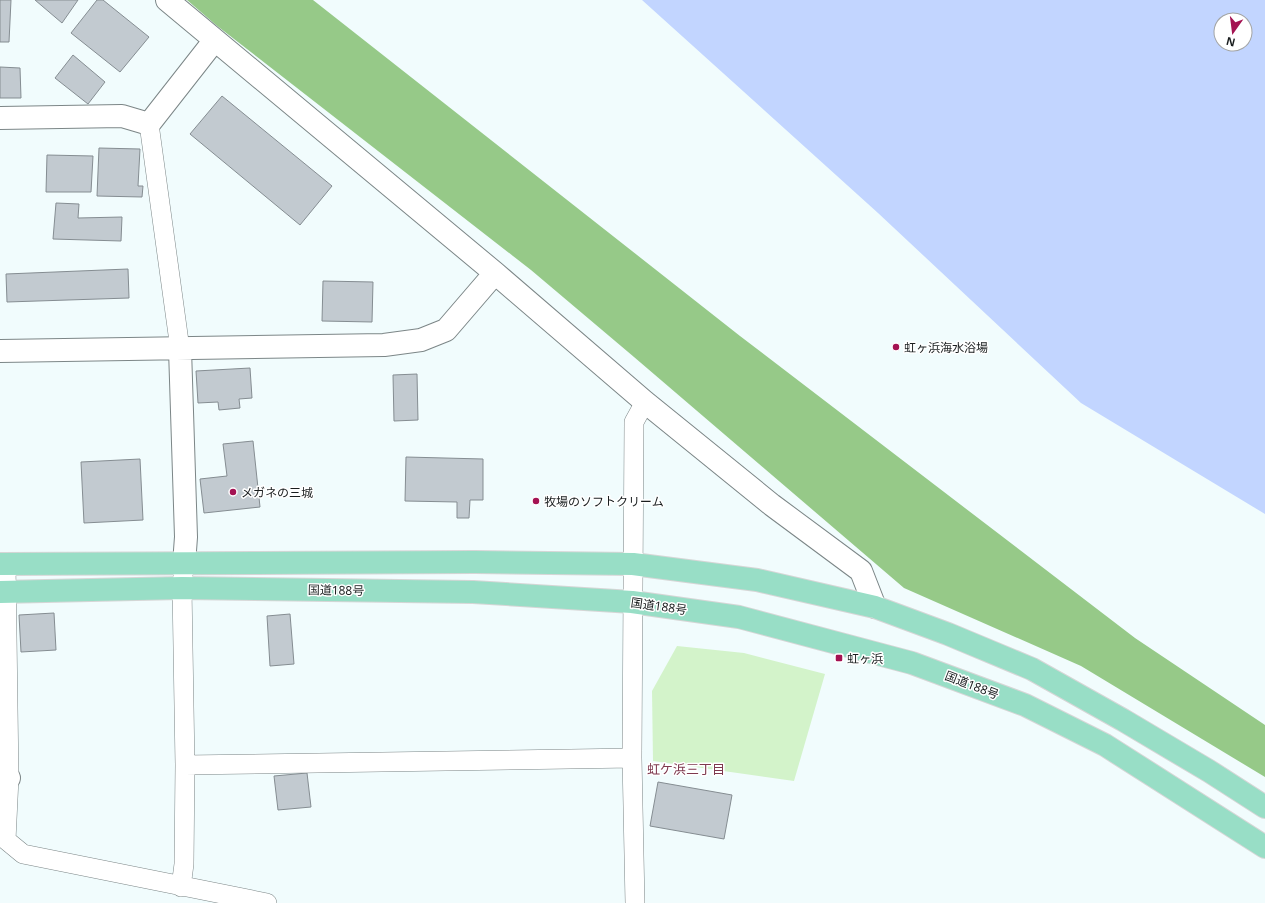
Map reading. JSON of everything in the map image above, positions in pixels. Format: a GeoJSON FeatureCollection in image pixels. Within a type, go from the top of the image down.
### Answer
{"type":"FeatureCollection","features":[{"type":"Feature","properties":{"kind":"highway"},"geometry":{"type":"LineString","coordinates":[[3,564],[475,562],[634,564],[757,580],[875,607],[948,634],[1032,669],[1210,771],[1265,807]]}},
{"type":"Feature","properties":{"kind":"highway","name":"国道188号"},"geometry":{"type":"LineString","coordinates":[[3,592],[182,588],[473,592],[632,602],[739,617],[912,663],[1024,705],[1105,745],[1265,847]]}},
{"type":"Feature","properties":{"kind":"street"},"geometry":{"type":"LineString","coordinates":[[167,0],[495,273],[645,402],[772,506],[861,571],[875,607]]}},
{"type":"Feature","properties":{"kind":"street"},"geometry":{"type":"LineString","coordinates":[[181,887],[184,864],[185,765],[182,588],[186,537],[180,349],[148,124],[214,40]]}},
{"type":"Feature","properties":{"kind":"street"},"geometry":{"type":"LineString","coordinates":[[0,118],[122,116],[148,124]]}},
{"type":"Feature","properties":{"kind":"street"},"geometry":{"type":"LineString","coordinates":[[0,351],[384,345],[421,340],[446,330],[495,273]]}},
{"type":"Feature","properties":{"kind":"street"},"geometry":{"type":"LineString","coordinates":[[635,903],[632,758],[634,422],[645,402]]}},
{"type":"Feature","properties":{"kind":"street"},"geometry":{"type":"LineString","coordinates":[[3,564],[4,778],[6,840],[23,854],[181,887],[267,903]]}},
{"type":"Feature","properties":{"kind":"street"},"geometry":{"type":"LineString","coordinates":[[185,765],[632,758]]}},
{"type":"Feature","properties":{"kind":"green space"},"geometry":{"type":"Polygon","coordinates":[[[187,0],[313,0],[740,336],[1135,638],[1265,725],[1265,777],[1081,666],[904,588],[531,270],[216,25],[187,0]]]}},
{"type":"Feature","properties":{"kind":"green space"},"geometry":{"type":"Polygon","coordinates":[[[677,646],[744,653],[825,674],[794,781],[653,761],[652,691],[677,646]]]}},
{"type":"Feature","properties":{"kind":"water"},"geometry":{"type":"Polygon","coordinates":[[[642,0],[1265,0],[1265,514],[1081,403],[878,213],[642,0]]]}},
{"type":"Feature","properties":{"kind":"building"},"geometry":{"type":"Polygon","coordinates":[[[0,0],[11,0],[9,42],[0,42],[0,0]]]}},
{"type":"Feature","properties":{"kind":"building"},"geometry":{"type":"Polygon","coordinates":[[[35,0],[78,0],[62,23],[35,0]]]}},
{"type":"Feature","properties":{"kind":"building"},"geometry":{"type":"Polygon","coordinates":[[[97,0],[103,0],[149,37],[120,72],[71,33],[97,0]]]}},
{"type":"Feature","properties":{"kind":"building"},"geometry":{"type":"Polygon","coordinates":[[[73,55],[105,82],[88,104],[55,78],[73,55]]]}},
{"type":"Feature","properties":{"kind":"building"},"geometry":{"type":"Polygon","coordinates":[[[0,67],[20,68],[21,98],[0,98],[0,67]]]}},
{"type":"Feature","properties":{"kind":"building"},"geometry":{"type":"Polygon","coordinates":[[[222,96],[332,186],[300,225],[190,134],[222,96]]]}},
{"type":"Feature","properties":{"kind":"building"},"geometry":{"type":"Polygon","coordinates":[[[99,148],[140,149],[138,186],[143,186],[142,197],[97,196],[99,148]]]}},
{"type":"Feature","properties":{"kind":"building"},"geometry":{"type":"Polygon","coordinates":[[[47,155],[93,156],[91,192],[46,192],[47,155]]]}},
{"type":"Feature","properties":{"kind":"building"},"geometry":{"type":"Polygon","coordinates":[[[56,203],[79,204],[78,218],[122,217],[121,241],[53,239],[56,203]]]}},
{"type":"Feature","properties":{"kind":"building"},"geometry":{"type":"Polygon","coordinates":[[[128,269],[129,298],[7,302],[6,274],[128,269]]]}},
{"type":"Feature","properties":{"kind":"building"},"geometry":{"type":"Polygon","coordinates":[[[323,281],[373,282],[372,322],[322,321],[323,281]]]}},
{"type":"Feature","properties":{"kind":"building"},"geometry":{"type":"Polygon","coordinates":[[[250,368],[252,398],[239,399],[240,408],[219,410],[218,402],[198,403],[196,371],[250,368]]]}},
{"type":"Feature","properties":{"kind":"building"},"geometry":{"type":"Polygon","coordinates":[[[417,374],[418,420],[394,421],[393,375],[417,374]]]}},
{"type":"Feature","properties":{"kind":"building"},"geometry":{"type":"Polygon","coordinates":[[[253,441],[260,507],[204,513],[200,479],[227,476],[223,444],[253,441]]]}},
{"type":"Feature","properties":{"kind":"building"},"geometry":{"type":"Polygon","coordinates":[[[406,457],[483,459],[483,500],[470,500],[469,518],[457,518],[457,502],[405,501],[406,457]]]}},
{"type":"Feature","properties":{"kind":"building"},"geometry":{"type":"Polygon","coordinates":[[[140,459],[143,520],[84,523],[81,462],[140,459]]]}},
{"type":"Feature","properties":{"kind":"building"},"geometry":{"type":"Polygon","coordinates":[[[54,613],[56,650],[21,652],[19,615],[54,613]]]}},
{"type":"Feature","properties":{"kind":"building"},"geometry":{"type":"Polygon","coordinates":[[[290,614],[294,664],[270,666],[267,616],[290,614]]]}},
{"type":"Feature","properties":{"kind":"building"},"geometry":{"type":"Polygon","coordinates":[[[307,773],[311,807],[278,810],[274,776],[307,773]]]}},
{"type":"Feature","properties":{"kind":"building"},"geometry":{"type":"Polygon","coordinates":[[[658,782],[732,795],[724,839],[650,826],[658,782]]]}},
{"type":"Feature","properties":{"kind":"place","name":"虹ヶ浜海水浴場"},"geometry":{"type":"Point","coordinates":[896,347]}},
{"type":"Feature","properties":{"kind":"place","name":"メガネの三城"},"geometry":{"type":"Point","coordinates":[233,492]}},
{"type":"Feature","properties":{"kind":"place","name":"牧場のソフトクリーム"},"geometry":{"type":"Point","coordinates":[536,501]}},
{"type":"Feature","properties":{"kind":"place","name":"虹ヶ浜"},"geometry":{"type":"Point","coordinates":[839,658]}},
{"type":"Feature","properties":{"kind":"district","name":"虹ケ浜三丁目"},"geometry":{"type":"Point","coordinates":[686,769]}}]}
